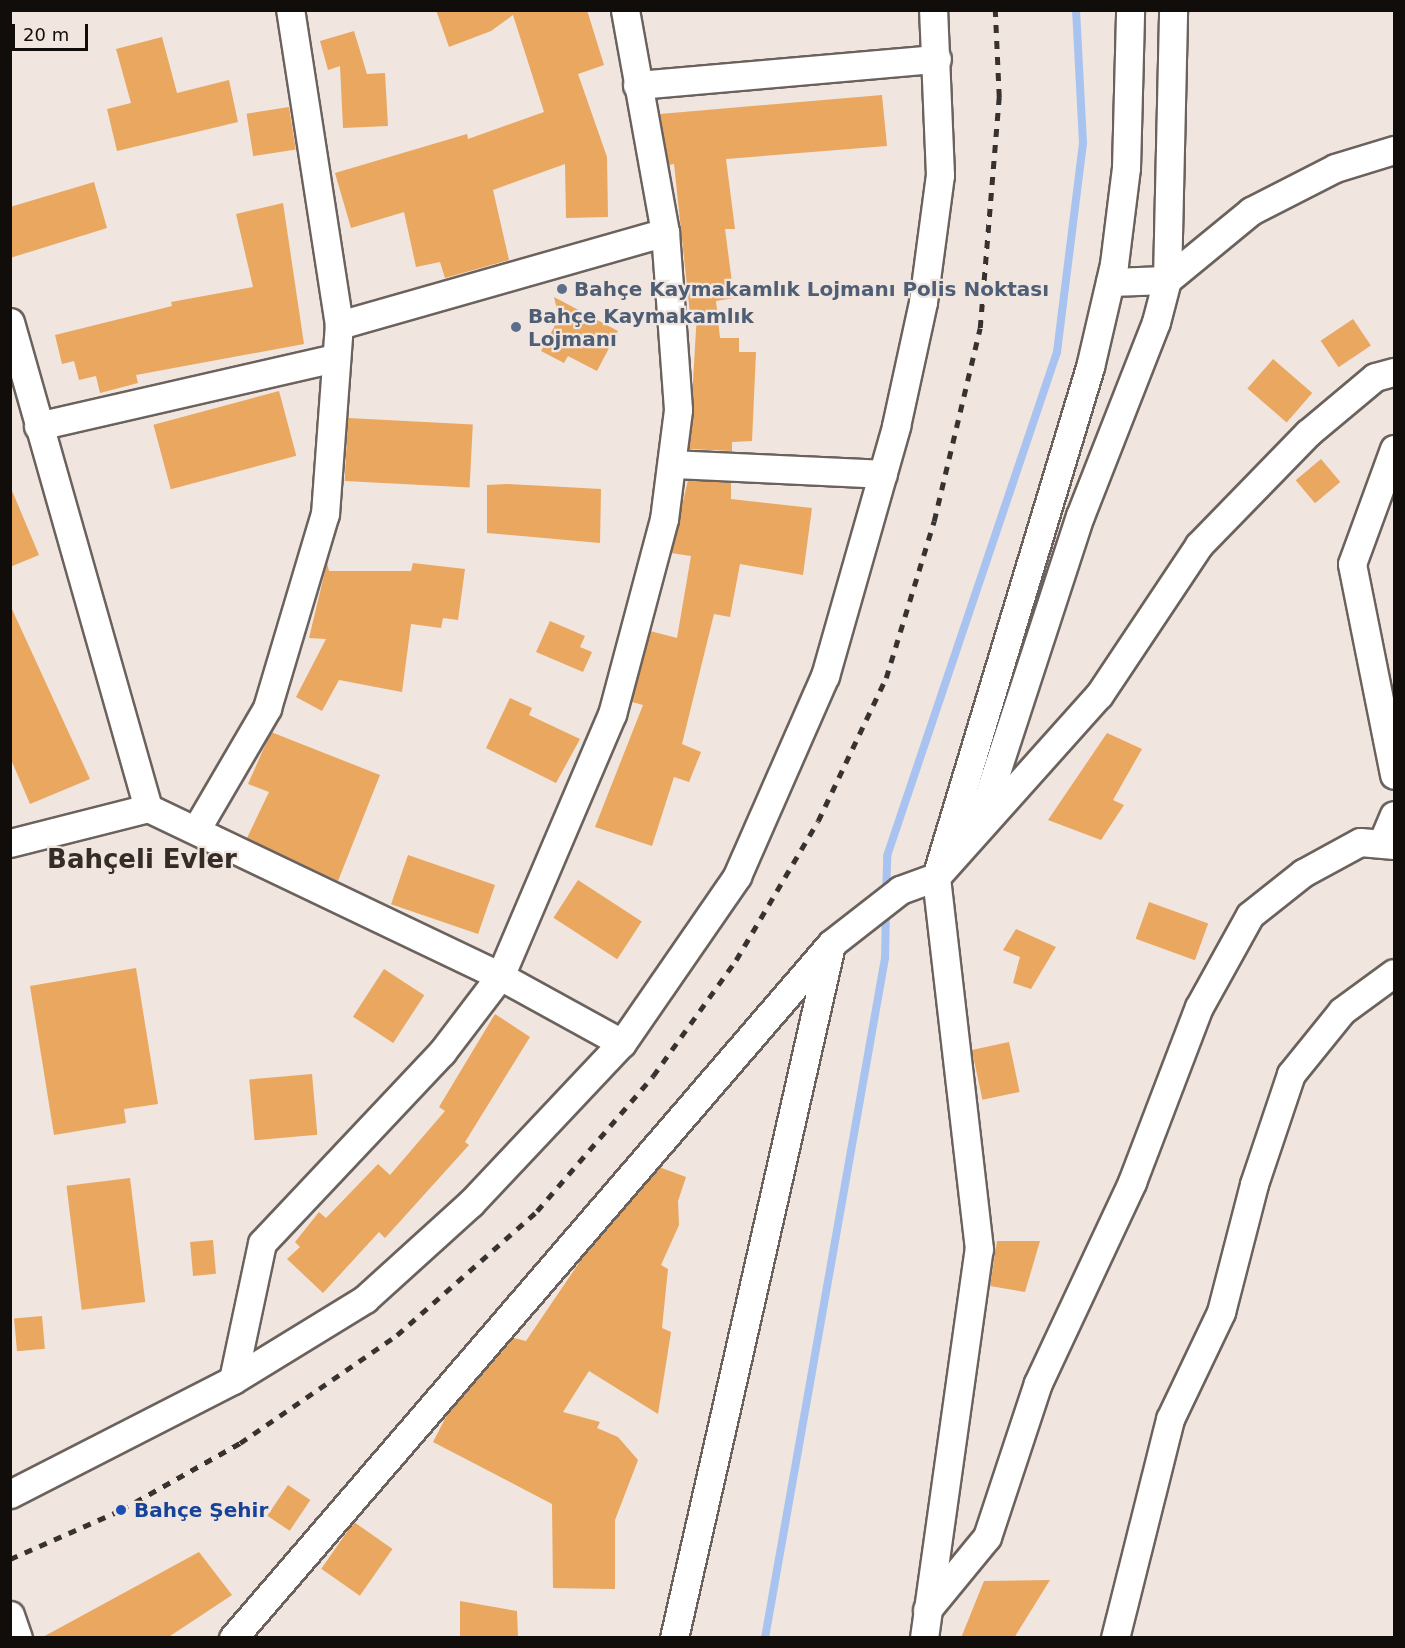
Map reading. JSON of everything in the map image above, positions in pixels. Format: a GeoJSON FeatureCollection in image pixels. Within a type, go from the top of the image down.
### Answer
{"type":"FeatureCollection","features":[{"type":"Feature","properties":{"kind":"street"},"geometry":{"type":"LineString","coordinates":[[197,828],[267,708],[325,514],[339,325],[290,10]]}},
{"type":"Feature","properties":{"kind":"street"},"geometry":{"type":"LineString","coordinates":[[233,1380],[262,1242],[442,1052],[500,976],[612,714],[673,464],[678,410],[665,231],[625,10]]}},
{"type":"Feature","properties":{"kind":"street"},"geometry":{"type":"LineString","coordinates":[[10,1494],[233,1380],[366,1299],[471,1203],[622,1043],[737,876],[790,762],[825,676],[883,474],[922,302],[940,175],[937,59],[933,10]]}},
{"type":"Feature","properties":{"kind":"street"},"geometry":{"type":"LineString","coordinates":[[924,1638],[979,1249],[936,877],[1090,367],[1110,282],[1126,168],[1130,10]]}},
{"type":"Feature","properties":{"kind":"street"},"geometry":{"type":"LineString","coordinates":[[936,877],[988,797],[1080,516],[1156,322],[1167,280],[1173,10]]}},
{"type":"Feature","properties":{"kind":"street"},"geometry":{"type":"LineString","coordinates":[[637,85],[937,59]]}},
{"type":"Feature","properties":{"kind":"street"},"geometry":{"type":"LineString","coordinates":[[1110,282],[1167,280],[1251,211],[1335,168],[1395,150]]}},
{"type":"Feature","properties":{"kind":"street"},"geometry":{"type":"LineString","coordinates":[[339,325],[665,231]]}},
{"type":"Feature","properties":{"kind":"street"},"geometry":{"type":"LineString","coordinates":[[10,322],[148,808]]}},
{"type":"Feature","properties":{"kind":"street"},"geometry":{"type":"LineString","coordinates":[[38,426],[335,358]]}},
{"type":"Feature","properties":{"kind":"street"},"geometry":{"type":"LineString","coordinates":[[233,1638],[839,938],[900,890],[936,877],[1098,695],[1199,545],[1308,433],[1375,377],[1395,372]]}},
{"type":"Feature","properties":{"kind":"street"},"geometry":{"type":"LineString","coordinates":[[1395,449],[1352,564],[1395,775]]}},
{"type":"Feature","properties":{"kind":"street"},"geometry":{"type":"LineString","coordinates":[[673,464],[883,474]]}},
{"type":"Feature","properties":{"kind":"street"},"geometry":{"type":"LineString","coordinates":[[10,843],[148,808],[197,828],[500,976],[622,1043]]}},
{"type":"Feature","properties":{"kind":"street"},"geometry":{"type":"LineString","coordinates":[[927,1610],[987,1537],[1038,1383],[1132,1182],[1199,1007],[1250,915],[1303,873],[1360,842],[1388,844],[1395,815]]}},
{"type":"Feature","properties":{"kind":"street"},"geometry":{"type":"LineString","coordinates":[[674,1638],[839,938]]}},
{"type":"Feature","properties":{"kind":"street"},"geometry":{"type":"LineString","coordinates":[[1116,1638],[1170,1419],[1221,1312],[1254,1184],[1291,1074],[1342,1011],[1395,973]]}},
{"type":"Feature","properties":{"kind":"building"},"geometry":{"type":"Polygon","coordinates":[[[436,10],[587,10],[604,65],[578,74],[607,157],[608,217],[566,218],[565,164],[493,190],[509,260],[445,278],[440,262],[416,267],[404,212],[351,228],[335,173],[467,134],[468,139],[544,112],[513,15],[491,31],[449,47],[436,10]]]}},
{"type":"Feature","properties":{"kind":"building"},"geometry":{"type":"Polygon","coordinates":[[[354,31],[367,74],[385,73],[388,126],[343,128],[340,66],[328,70],[320,41],[354,31]]]}},
{"type":"Feature","properties":{"kind":"building"},"geometry":{"type":"Polygon","coordinates":[[[162,37],[177,93],[229,80],[238,122],[117,151],[107,109],[131,103],[116,49],[162,37]]]}},
{"type":"Feature","properties":{"kind":"building"},"geometry":{"type":"Polygon","coordinates":[[[882,95],[887,146],[726,159],[735,229],[725,229],[734,298],[716,301],[720,338],[739,338],[739,352],[756,352],[752,441],[732,442],[732,451],[689,449],[697,313],[690,314],[674,164],[669,165],[660,114],[882,95]]]}},
{"type":"Feature","properties":{"kind":"building"},"geometry":{"type":"Polygon","coordinates":[[[289,107],[296,149],[253,156],[247,114],[289,107]]]}},
{"type":"Feature","properties":{"kind":"building"},"geometry":{"type":"Polygon","coordinates":[[[94,182],[107,228],[10,258],[10,207],[94,182]]]}},
{"type":"Feature","properties":{"kind":"building"},"geometry":{"type":"Polygon","coordinates":[[[283,203],[304,344],[136,375],[138,383],[100,393],[96,376],[79,380],[74,361],[62,364],[55,335],[172,306],[171,302],[253,287],[236,214],[283,203]]]}},
{"type":"Feature","properties":{"kind":"building","name":"Bahçe Kaymakamlık Lojmanı"},"geometry":{"type":"Polygon","coordinates":[[[554,297],[618,331],[597,371],[568,356],[564,363],[541,351],[559,318],[554,297]]]}},
{"type":"Feature","properties":{"kind":"building"},"geometry":{"type":"Polygon","coordinates":[[[1353,319],[1371,346],[1339,367],[1321,341],[1353,319]]]}},
{"type":"Feature","properties":{"kind":"building"},"geometry":{"type":"Polygon","coordinates":[[[1273,359],[1312,393],[1287,423],[1247,388],[1273,359]]]}},
{"type":"Feature","properties":{"kind":"building"},"geometry":{"type":"Polygon","coordinates":[[[279,391],[296,456],[171,489],[153,425],[279,391]]]}},
{"type":"Feature","properties":{"kind":"building"},"geometry":{"type":"Polygon","coordinates":[[[348,418],[473,425],[470,487],[345,481],[348,418]]]}},
{"type":"Feature","properties":{"kind":"building"},"geometry":{"type":"Polygon","coordinates":[[[1321,459],[1340,482],[1315,503],[1296,480],[1321,459]]]}},
{"type":"Feature","properties":{"kind":"building"},"geometry":{"type":"Polygon","coordinates":[[[688,480],[731,483],[731,499],[812,508],[803,575],[740,564],[730,617],[714,614],[682,744],[701,752],[689,782],[674,777],[652,846],[595,827],[643,705],[632,702],[650,631],[677,638],[691,556],[671,553],[688,480]]]}},
{"type":"Feature","properties":{"kind":"building"},"geometry":{"type":"Polygon","coordinates":[[[487,485],[601,489],[600,543],[487,533],[487,485]]]}},
{"type":"Feature","properties":{"kind":"building"},"geometry":{"type":"Polygon","coordinates":[[[10,486],[39,555],[10,567],[10,486]]]}},
{"type":"Feature","properties":{"kind":"building"},"geometry":{"type":"Polygon","coordinates":[[[327,563],[329,571],[411,571],[413,563],[465,569],[458,620],[443,618],[441,628],[411,624],[402,692],[339,680],[322,711],[296,697],[326,639],[309,638],[327,563]]]}},
{"type":"Feature","properties":{"kind":"building"},"geometry":{"type":"Polygon","coordinates":[[[11,607],[90,779],[30,804],[10,757],[11,607]]]}},
{"type":"Feature","properties":{"kind":"building"},"geometry":{"type":"Polygon","coordinates":[[[550,621],[585,636],[580,647],[592,652],[583,672],[536,652],[550,621]]]}},
{"type":"Feature","properties":{"kind":"building"},"geometry":{"type":"Polygon","coordinates":[[[510,698],[532,708],[529,715],[580,739],[556,783],[486,748],[510,698]]]}},
{"type":"Feature","properties":{"kind":"building"},"geometry":{"type":"Polygon","coordinates":[[[271,732],[380,775],[338,881],[247,838],[269,792],[248,784],[271,732]]]}},
{"type":"Feature","properties":{"kind":"building"},"geometry":{"type":"Polygon","coordinates":[[[1107,733],[1142,749],[1113,800],[1124,805],[1101,840],[1048,820],[1107,733]]]}},
{"type":"Feature","properties":{"kind":"building"},"geometry":{"type":"Polygon","coordinates":[[[408,855],[495,885],[478,934],[391,904],[408,855]]]}},
{"type":"Feature","properties":{"kind":"building"},"geometry":{"type":"Polygon","coordinates":[[[578,880],[642,921],[617,959],[553,918],[578,880]]]}},
{"type":"Feature","properties":{"kind":"building"},"geometry":{"type":"Polygon","coordinates":[[[1149,902],[1208,924],[1195,960],[1136,939],[1149,902]]]}},
{"type":"Feature","properties":{"kind":"building"},"geometry":{"type":"Polygon","coordinates":[[[1016,929],[1056,947],[1031,989],[1013,983],[1020,957],[1003,950],[1016,929]]]}},
{"type":"Feature","properties":{"kind":"building"},"geometry":{"type":"Polygon","coordinates":[[[136,968],[158,1104],[124,1109],[126,1123],[54,1135],[30,986],[136,968]]]}},
{"type":"Feature","properties":{"kind":"building"},"geometry":{"type":"Polygon","coordinates":[[[384,969],[424,995],[393,1043],[353,1017],[384,969]]]}},
{"type":"Feature","properties":{"kind":"building"},"geometry":{"type":"Polygon","coordinates":[[[495,1014],[530,1037],[465,1142],[469,1145],[385,1238],[379,1232],[323,1293],[287,1259],[300,1247],[295,1242],[319,1212],[326,1218],[378,1164],[390,1175],[445,1111],[439,1107],[495,1014]]]}},
{"type":"Feature","properties":{"kind":"building"},"geometry":{"type":"Polygon","coordinates":[[[1009,1042],[1020,1092],[982,1100],[972,1050],[1009,1042]]]}},
{"type":"Feature","properties":{"kind":"building"},"geometry":{"type":"Polygon","coordinates":[[[312,1074],[317,1135],[255,1140],[249,1079],[312,1074]]]}},
{"type":"Feature","properties":{"kind":"building"},"geometry":{"type":"Polygon","coordinates":[[[659,1167],[686,1177],[678,1201],[679,1225],[661,1265],[668,1269],[662,1328],[671,1332],[658,1414],[589,1371],[563,1412],[600,1422],[597,1428],[618,1437],[638,1460],[615,1520],[615,1589],[553,1588],[552,1504],[433,1442],[448,1413],[514,1338],[526,1341],[587,1251],[659,1167]]]}},
{"type":"Feature","properties":{"kind":"building"},"geometry":{"type":"Polygon","coordinates":[[[130,1178],[145,1302],[82,1310],[66,1186],[130,1178]]]}},
{"type":"Feature","properties":{"kind":"building"},"geometry":{"type":"Polygon","coordinates":[[[213,1240],[216,1274],[193,1276],[190,1242],[213,1240]]]}},
{"type":"Feature","properties":{"kind":"building"},"geometry":{"type":"Polygon","coordinates":[[[997,1241],[1040,1241],[1025,1292],[990,1286],[997,1241]]]}},
{"type":"Feature","properties":{"kind":"building"},"geometry":{"type":"Polygon","coordinates":[[[42,1316],[45,1349],[17,1351],[14,1318],[42,1316]]]}},
{"type":"Feature","properties":{"kind":"building"},"geometry":{"type":"Polygon","coordinates":[[[288,1485],[310,1500],[290,1531],[267,1516],[288,1485]]]}},
{"type":"Feature","properties":{"kind":"building"},"geometry":{"type":"Polygon","coordinates":[[[354,1522],[393,1549],[360,1596],[321,1569],[354,1522]]]}},
{"type":"Feature","properties":{"kind":"building"},"geometry":{"type":"Polygon","coordinates":[[[199,1552],[232,1595],[167,1638],[41,1638],[199,1552]]]}},
{"type":"Feature","properties":{"kind":"building"},"geometry":{"type":"Polygon","coordinates":[[[1050,1580],[1014,1638],[961,1638],[984,1581],[1050,1580]]]}},
{"type":"Feature","properties":{"kind":"building"},"geometry":{"type":"Polygon","coordinates":[[[460,1601],[517,1611],[518,1638],[460,1638],[460,1601]]]}},
{"type":"Feature","properties":{"kind":"waterway"},"geometry":{"type":"LineString","coordinates":[[886,894],[887,856],[1057,352],[1083,143],[1076,10]]}},
{"type":"Feature","properties":{"kind":"waterway"},"geometry":{"type":"LineString","coordinates":[[765,1638],[885,958],[886,909]]}},
{"type":"Feature","properties":{"kind":"railway"},"geometry":{"type":"LineString","coordinates":[[10,1559],[121,1510],[240,1443],[397,1335],[537,1211],[653,1076],[736,960],[818,821],[886,678],[934,521],[980,328],[999,97],[995,10]]}},
{"type":"Feature","properties":{"kind":"place","name":"Bahçe Kaymakamlık Lojmanı Polis Noktası"},"geometry":{"type":"Point","coordinates":[562,289]}},
{"type":"Feature","properties":{"kind":"place","name":"Bahçe Kaymakamlık Lojmanı"},"geometry":{"type":"Point","coordinates":[516,327]}},
{"type":"Feature","properties":{"kind":"place","name":"Bahçe Şehir"},"geometry":{"type":"Point","coordinates":[121,1510]}},
{"type":"Feature","properties":{"kind":"district","name":"Bahçeli Evler"},"geometry":{"type":"Point","coordinates":[142,860]}}]}
